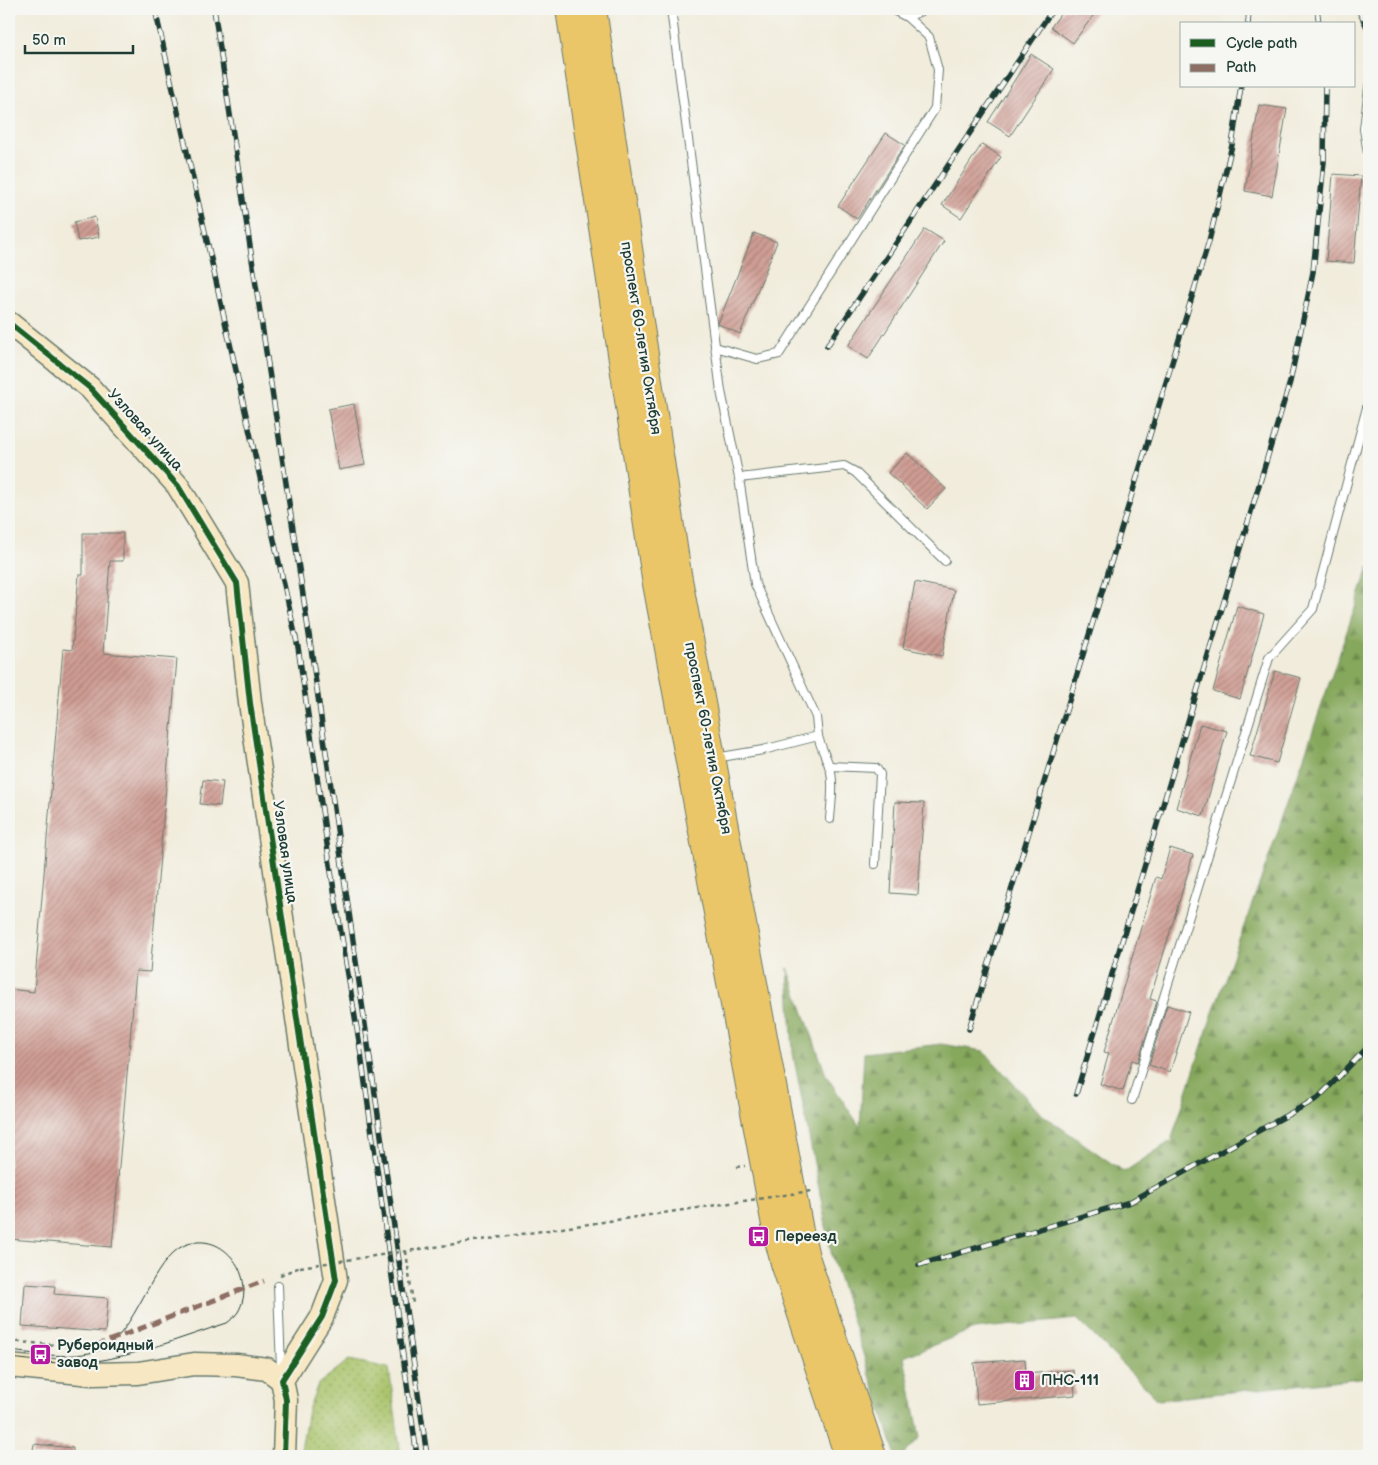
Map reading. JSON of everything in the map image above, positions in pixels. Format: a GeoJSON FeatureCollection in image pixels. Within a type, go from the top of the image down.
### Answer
{"type":"FeatureCollection","features":[{"type":"Feature","properties":{"kind":"highway","name":"проспект 60-летия Октября"},"geometry":{"type":"LineString","coordinates":[[570,9],[656,578],[702,760],[799,1231],[872,1456]]}},
{"type":"Feature","properties":{"kind":"highway","name":"проспект 60-летия Октября"},"geometry":{"type":"LineString","coordinates":[[592,9],[676,565],[702,760],[778,1236],[849,1456]]}},
{"type":"Feature","properties":{"kind":"street","name":"Узловая улица"},"geometry":{"type":"LineString","coordinates":[[9,323],[90,388],[178,486],[237,584],[250,703],[336,1280],[322,1317],[282,1380]]}},
{"type":"Feature","properties":{"kind":"street"},"geometry":{"type":"LineString","coordinates":[[9,1366],[92,1374],[138,1373],[194,1364],[236,1365],[267,1369],[282,1380],[286,1400],[284,1456]]}},
{"type":"Feature","properties":{"kind":"lane"},"geometry":{"type":"LineString","coordinates":[[671,9],[721,391],[739,478],[755,584],[816,717],[820,748],[829,766],[833,788],[830,819]]}},
{"type":"Feature","properties":{"kind":"lane"},"geometry":{"type":"LineString","coordinates":[[716,348],[757,359],[778,354],[936,108],[938,70],[929,37],[907,17],[891,9]]}},
{"type":"Feature","properties":{"kind":"lane"},"geometry":{"type":"LineString","coordinates":[[907,17],[926,9]]}},
{"type":"Feature","properties":{"kind":"lane"},"geometry":{"type":"LineString","coordinates":[[1369,87],[1364,129],[1369,160]]}},
{"type":"Feature","properties":{"kind":"lane"},"geometry":{"type":"LineString","coordinates":[[1132,1100],[1269,658],[1314,609],[1369,400]]}},
{"type":"Feature","properties":{"kind":"lane"},"geometry":{"type":"LineString","coordinates":[[739,478],[844,466],[854,472],[945,561]]}},
{"type":"Feature","properties":{"kind":"lane"},"geometry":{"type":"LineString","coordinates":[[702,760],[763,750],[818,736]]}},
{"type":"Feature","properties":{"kind":"lane"},"geometry":{"type":"LineString","coordinates":[[829,766],[876,768],[880,774],[875,864]]}},
{"type":"Feature","properties":{"kind":"lane"},"geometry":{"type":"LineString","coordinates":[[278,1286],[282,1380]]}},
{"type":"Feature","properties":{"kind":"path"},"geometry":{"type":"LineString","coordinates":[[273,1277],[300,1267],[812,1191]]}},
{"type":"Feature","properties":{"kind":"path"},"geometry":{"type":"LineString","coordinates":[[406,1251],[412,1304]]}},
{"type":"Feature","properties":{"kind":"path"},"geometry":{"type":"LineString","coordinates":[[9,1341],[66,1346],[95,1346]]}},
{"type":"Feature","properties":{"kind":"green space"},"geometry":{"type":"Polygon","coordinates":[[[1369,567],[1369,1377],[1158,1400],[1077,1319],[974,1329],[904,1357],[920,1437],[903,1456],[896,1456],[832,1257],[793,1053],[788,968],[826,1075],[860,1127],[864,1053],[941,1044],[984,1051],[1040,1113],[1124,1172],[1171,1141],[1211,1018],[1284,815],[1369,567]]]}},
{"type":"Feature","properties":{"kind":"green space"},"geometry":{"type":"Polygon","coordinates":[[[349,1360],[389,1368],[401,1456],[300,1456],[308,1410],[318,1384],[349,1360]]]}},
{"type":"Feature","properties":{"kind":"building"},"geometry":{"type":"Polygon","coordinates":[[[1064,9],[1098,9],[1073,43],[1051,27],[1064,9]]]}},
{"type":"Feature","properties":{"kind":"building"},"geometry":{"type":"Polygon","coordinates":[[[1031,54],[1054,69],[1010,136],[988,122],[1031,54]]]}},
{"type":"Feature","properties":{"kind":"building"},"geometry":{"type":"Polygon","coordinates":[[[1259,105],[1287,109],[1272,196],[1245,191],[1259,105]]]}},
{"type":"Feature","properties":{"kind":"building"},"geometry":{"type":"Polygon","coordinates":[[[886,133],[905,145],[857,219],[838,206],[886,133]]]}},
{"type":"Feature","properties":{"kind":"building"},"geometry":{"type":"Polygon","coordinates":[[[982,144],[1001,157],[961,218],[942,205],[982,144]]]}},
{"type":"Feature","properties":{"kind":"building"},"geometry":{"type":"Polygon","coordinates":[[[1333,174],[1361,176],[1354,263],[1326,261],[1333,174]]]}},
{"type":"Feature","properties":{"kind":"building"},"geometry":{"type":"Polygon","coordinates":[[[95,217],[99,237],[78,241],[74,222],[95,217]]]}},
{"type":"Feature","properties":{"kind":"building"},"geometry":{"type":"Polygon","coordinates":[[[925,229],[944,241],[868,359],[848,346],[925,229]]]}},
{"type":"Feature","properties":{"kind":"building"},"geometry":{"type":"Polygon","coordinates":[[[754,233],[777,242],[740,334],[718,324],[754,233]]]}},
{"type":"Feature","properties":{"kind":"building"},"geometry":{"type":"Polygon","coordinates":[[[354,404],[365,465],[339,470],[328,409],[354,404]]]}},
{"type":"Feature","properties":{"kind":"building"},"geometry":{"type":"Polygon","coordinates":[[[907,453],[946,489],[927,509],[888,473],[907,453]]]}},
{"type":"Feature","properties":{"kind":"building"},"geometry":{"type":"Polygon","coordinates":[[[83,533],[123,533],[123,561],[110,561],[103,653],[177,659],[150,972],[136,971],[112,1247],[9,1239],[9,989],[34,992],[63,649],[72,650],[79,575],[83,575],[83,533]]]}},
{"type":"Feature","properties":{"kind":"building"},"geometry":{"type":"Polygon","coordinates":[[[915,582],[954,590],[942,656],[903,648],[915,582]]]}},
{"type":"Feature","properties":{"kind":"building"},"geometry":{"type":"Polygon","coordinates":[[[1237,606],[1264,614],[1240,699],[1213,691],[1237,606]]]}},
{"type":"Feature","properties":{"kind":"building"},"geometry":{"type":"Polygon","coordinates":[[[1275,671],[1301,678],[1277,763],[1250,756],[1275,671]]]}},
{"type":"Feature","properties":{"kind":"building"},"geometry":{"type":"Polygon","coordinates":[[[1200,724],[1227,731],[1203,816],[1176,808],[1200,724]]]}},
{"type":"Feature","properties":{"kind":"building"},"geometry":{"type":"Polygon","coordinates":[[[203,780],[223,782],[220,806],[200,804],[203,780]]]}},
{"type":"Feature","properties":{"kind":"building"},"geometry":{"type":"Polygon","coordinates":[[[895,802],[924,803],[918,895],[890,893],[895,802]]]}},
{"type":"Feature","properties":{"kind":"building"},"geometry":{"type":"Polygon","coordinates":[[[1170,848],[1193,855],[1150,999],[1157,1001],[1138,1062],[1132,1060],[1123,1091],[1100,1084],[1109,1053],[1104,1052],[1156,877],[1161,879],[1170,848]]]}},
{"type":"Feature","properties":{"kind":"building"},"geometry":{"type":"Polygon","coordinates":[[[1167,1005],[1189,1012],[1170,1072],[1149,1065],[1167,1005]]]}},
{"type":"Feature","properties":{"kind":"building"},"geometry":{"type":"Polygon","coordinates":[[[25,1284],[55,1286],[54,1294],[108,1298],[105,1332],[22,1326],[25,1284]]]}},
{"type":"Feature","properties":{"kind":"building","name":"ПНС-111"},"geometry":{"type":"Polygon","coordinates":[[[1025,1359],[1026,1374],[1073,1370],[1075,1395],[977,1404],[974,1363],[1025,1359]]]}},
{"type":"Feature","properties":{"kind":"building"},"geometry":{"type":"Polygon","coordinates":[[[34,1444],[73,1448],[73,1456],[32,1456],[34,1444]]]}},
{"type":"Feature","properties":{"kind":"tram line"},"geometry":{"type":"LineString","coordinates":[[9,1351],[66,1356],[100,1350],[112,1342],[123,1330],[162,1265],[173,1253],[185,1245],[199,1242],[213,1244],[224,1250],[234,1260],[240,1272],[244,1285],[243,1299],[238,1312],[227,1323],[142,1351],[90,1362],[59,1363],[9,1358]]}},
{"type":"Feature","properties":{"kind":"railway"},"geometry":{"type":"LineString","coordinates":[[155,9],[298,647],[332,878],[360,1047],[417,1456]]}},
{"type":"Feature","properties":{"kind":"railway"},"geometry":{"type":"LineString","coordinates":[[214,9],[310,641],[427,1456]]}},
{"type":"Feature","properties":{"kind":"railway"},"geometry":{"type":"LineString","coordinates":[[827,346],[1053,9]]}},
{"type":"Feature","properties":{"kind":"railway"},"geometry":{"type":"LineString","coordinates":[[1248,22],[1249,9]]}},
{"type":"Feature","properties":{"kind":"railway"},"geometry":{"type":"LineString","coordinates":[[1317,9],[1319,22]]}},
{"type":"Feature","properties":{"kind":"railway"},"geometry":{"type":"LineString","coordinates":[[1358,9],[1369,31]]}},
{"type":"Feature","properties":{"kind":"railway"},"geometry":{"type":"LineString","coordinates":[[969,1029],[1209,241],[1232,145],[1241,88]]}},
{"type":"Feature","properties":{"kind":"railway"},"geometry":{"type":"LineString","coordinates":[[1076,1094],[1290,382],[1313,272],[1324,162],[1325,88]]}},
{"type":"Feature","properties":{"kind":"railway"},"geometry":{"type":"LineString","coordinates":[[919,1265],[1130,1202],[1318,1098],[1369,1046]]}},
{"type":"Feature","properties":{"kind":"marked path"},"geometry":{"type":"LineString","coordinates":[[95,1346],[264,1281]]}},
{"type":"Feature","properties":{"kind":"cycle path"},"geometry":{"type":"LineString","coordinates":[[9,323],[90,388],[178,486],[237,583],[250,703],[336,1280],[322,1317],[282,1380],[286,1400],[284,1456]]}},
{"type":"Feature","properties":{"kind":"place","name":"Переезд"},"geometry":{"type":"Point","coordinates":[759,1236]}},
{"type":"Feature","properties":{"kind":"place","name":"Рубероидный завод"},"geometry":{"type":"Point","coordinates":[41,1354]}},
{"type":"Feature","properties":{"kind":"place","name":"ПНС-111"},"geometry":{"type":"Point","coordinates":[1025,1380]}}]}
